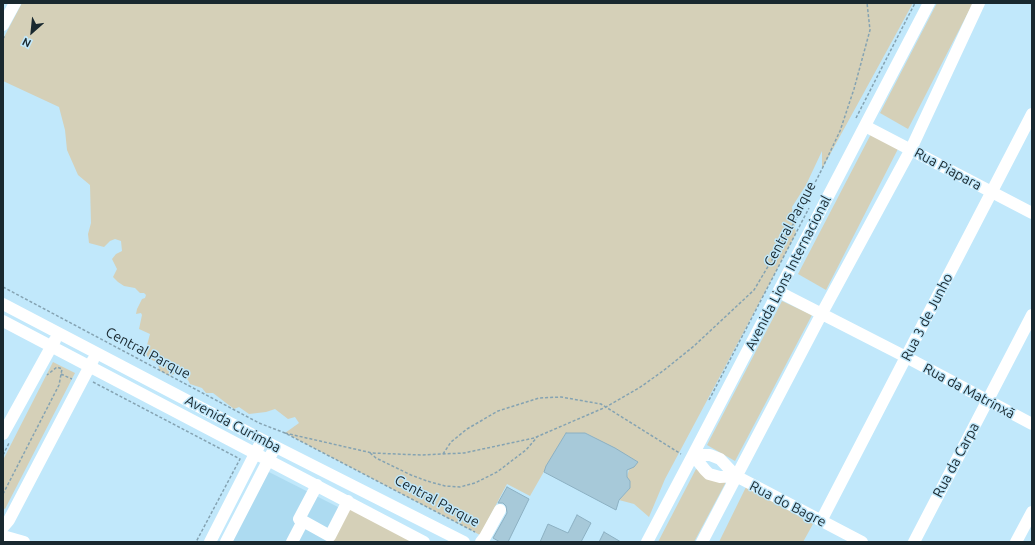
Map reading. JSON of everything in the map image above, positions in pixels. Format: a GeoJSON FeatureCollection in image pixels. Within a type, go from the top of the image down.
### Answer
{"type":"FeatureCollection","features":[{"type":"Feature","properties":{"kind":"street"},"geometry":{"type":"LineString","coordinates":[[3,25],[15,3]]}},
{"type":"Feature","properties":{"kind":"street","name":"Avenida Lions Internacional"},"geometry":{"type":"LineString","coordinates":[[647,542],[687,455],[779,292],[859,125],[929,3]]}},
{"type":"Feature","properties":{"kind":"street"},"geometry":{"type":"LineString","coordinates":[[702,542],[910,149],[979,3]]}},
{"type":"Feature","properties":{"kind":"street","name":"Rua 3 de Junho"},"geometry":{"type":"LineString","coordinates":[[821,521],[1032,114]]}},
{"type":"Feature","properties":{"kind":"street","name":"Rua Piapara"},"geometry":{"type":"LineString","coordinates":[[859,125],[910,149],[1032,213]]}},
{"type":"Feature","properties":{"kind":"street","name":"Rua da Matrinxã"},"geometry":{"type":"LineString","coordinates":[[779,292],[822,313],[1032,424]]}},
{"type":"Feature","properties":{"kind":"street","name":"Avenida Curimba"},"geometry":{"type":"LineString","coordinates":[[3,304],[262,440],[464,542]]}},
{"type":"Feature","properties":{"kind":"street","name":"Rua da Carpa"},"geometry":{"type":"LineString","coordinates":[[914,542],[1032,315]]}},
{"type":"Feature","properties":{"kind":"street","name":"Avenida Curimba"},"geometry":{"type":"LineString","coordinates":[[3,321],[269,459],[424,542]]}},
{"type":"Feature","properties":{"kind":"street"},"geometry":{"type":"LineString","coordinates":[[6,438],[58,333]]}},
{"type":"Feature","properties":{"kind":"street"},"geometry":{"type":"LineString","coordinates":[[3,527],[9,520],[96,353]]}},
{"type":"Feature","properties":{"kind":"street"},"geometry":{"type":"LineString","coordinates":[[210,542],[262,440]]}},
{"type":"Feature","properties":{"kind":"street"},"geometry":{"type":"LineString","coordinates":[[226,542],[276,447]]}},
{"type":"Feature","properties":{"kind":"street","name":"Rua do Bagre"},"geometry":{"type":"LineString","coordinates":[[687,455],[709,474],[720,477],[736,476]]}},
{"type":"Feature","properties":{"kind":"street","name":"Rua do Bagre"},"geometry":{"type":"LineString","coordinates":[[687,455],[715,456],[723,461],[736,476],[862,542]]}},
{"type":"Feature","properties":{"kind":"street"},"geometry":{"type":"LineString","coordinates":[[317,485],[299,519],[330,536],[348,501]]}},
{"type":"Feature","properties":{"kind":"street"},"geometry":{"type":"LineString","coordinates":[[485,540],[502,511]]}},
{"type":"Feature","properties":{"kind":"street"},"geometry":{"type":"LineString","coordinates":[[1016,542],[1032,512]]}},
{"type":"Feature","properties":{"kind":"street"},"geometry":{"type":"LineString","coordinates":[[292,542],[303,521]]}},
{"type":"Feature","properties":{"kind":"street"},"geometry":{"type":"LineString","coordinates":[[3,536],[24,542]]}},
{"type":"Feature","properties":{"kind":"path","name":"Central Parque"},"geometry":{"type":"LineString","coordinates":[[285,433],[369,452],[421,455],[464,453],[538,436],[606,407],[640,388],[694,346],[754,290],[798,216],[840,131],[870,30],[867,3]]}},
{"type":"Feature","properties":{"kind":"path"},"geometry":{"type":"LineString","coordinates":[[859,125],[915,3]]}},
{"type":"Feature","properties":{"kind":"path","name":"Central Parque"},"geometry":{"type":"LineString","coordinates":[[707,404],[810,206]]}},
{"type":"Feature","properties":{"kind":"path","name":"Central Parque"},"geometry":{"type":"LineString","coordinates":[[3,287],[259,423],[285,433],[485,540]]}},
{"type":"Feature","properties":{"kind":"path"},"geometry":{"type":"LineString","coordinates":[[3,494],[59,385],[62,369],[57,367],[50,375],[44,376]]}},
{"type":"Feature","properties":{"kind":"path"},"geometry":{"type":"LineString","coordinates":[[89,380],[240,459],[196,542]]}},
{"type":"Feature","properties":{"kind":"path"},"geometry":{"type":"LineString","coordinates":[[443,454],[451,442],[473,425],[498,411],[539,398],[561,397],[601,404],[687,455]]}},
{"type":"Feature","properties":{"kind":"path"},"geometry":{"type":"LineString","coordinates":[[369,452],[376,458],[411,475],[446,486],[460,487],[475,483],[497,472],[526,450],[538,436]]}},
{"type":"Feature","properties":{"kind":"path"},"geometry":{"type":"LineString","coordinates":[[3,455],[6,438]]}},
{"type":"Feature","properties":{"kind":"shaded area"},"geometry":{"type":"Polygon","coordinates":[[[22,3],[913,3],[822,169],[822,151],[806,185],[792,207],[796,234],[665,479],[649,517],[634,504],[619,500],[630,488],[627,477],[629,469],[638,462],[585,433],[566,433],[530,496],[507,484],[480,535],[285,433],[299,423],[295,417],[288,419],[275,409],[266,412],[249,414],[239,407],[234,409],[213,393],[206,393],[202,388],[190,384],[184,376],[176,373],[170,376],[160,371],[157,362],[149,359],[146,354],[146,349],[150,334],[139,329],[142,315],[141,313],[136,314],[142,299],[145,298],[146,295],[144,293],[140,293],[135,288],[124,286],[113,277],[117,269],[112,259],[116,254],[122,251],[121,241],[115,239],[110,241],[104,247],[89,243],[88,234],[91,223],[90,185],[78,175],[67,150],[65,130],[59,107],[3,81],[3,39],[22,3]]]}},
{"type":"Feature","properties":{"kind":"shaded area"},"geometry":{"type":"Polygon","coordinates":[[[937,3],[973,3],[908,129],[880,113],[937,3]]]}},
{"type":"Feature","properties":{"kind":"shaded area"},"geometry":{"type":"Polygon","coordinates":[[[871,134],[899,147],[826,290],[798,274],[871,134]]]}},
{"type":"Feature","properties":{"kind":"shaded area"},"geometry":{"type":"Polygon","coordinates":[[[782,301],[812,315],[735,461],[707,445],[782,301]]]}},
{"type":"Feature","properties":{"kind":"shaded area"},"geometry":{"type":"Polygon","coordinates":[[[53,362],[75,373],[5,509],[3,508],[3,460],[53,362]]]}},
{"type":"Feature","properties":{"kind":"shaded area"},"geometry":{"type":"Polygon","coordinates":[[[263,469],[407,542],[229,542],[263,469]]]}},
{"type":"Feature","properties":{"kind":"shaded area"},"geometry":{"type":"Polygon","coordinates":[[[696,469],[726,482],[694,542],[658,542],[696,469]]]}},
{"type":"Feature","properties":{"kind":"shaded area"},"geometry":{"type":"Polygon","coordinates":[[[746,487],[813,524],[803,542],[719,542],[746,487]]]}},
{"type":"Feature","properties":{"kind":"shaded area"},"geometry":{"type":"Polygon","coordinates":[[[349,507],[414,542],[331,542],[349,507]]]}},
{"type":"Feature","properties":{"kind":"building"},"geometry":{"type":"Polygon","coordinates":[[[566,433],[585,433],[615,448],[638,462],[634,467],[627,470],[630,488],[619,500],[616,510],[544,472],[546,466],[566,433]]]}},
{"type":"Feature","properties":{"kind":"building"},"geometry":{"type":"Polygon","coordinates":[[[507,487],[529,499],[508,542],[500,542],[493,538],[507,513],[506,506],[503,503],[498,503],[507,487]]]}},
{"type":"Feature","properties":{"kind":"building"},"geometry":{"type":"Polygon","coordinates":[[[577,515],[591,523],[581,542],[540,542],[548,524],[568,533],[577,515]]]}},
{"type":"Feature","properties":{"kind":"building"},"geometry":{"type":"Polygon","coordinates":[[[604,532],[621,542],[599,542],[604,532]]]}}]}
